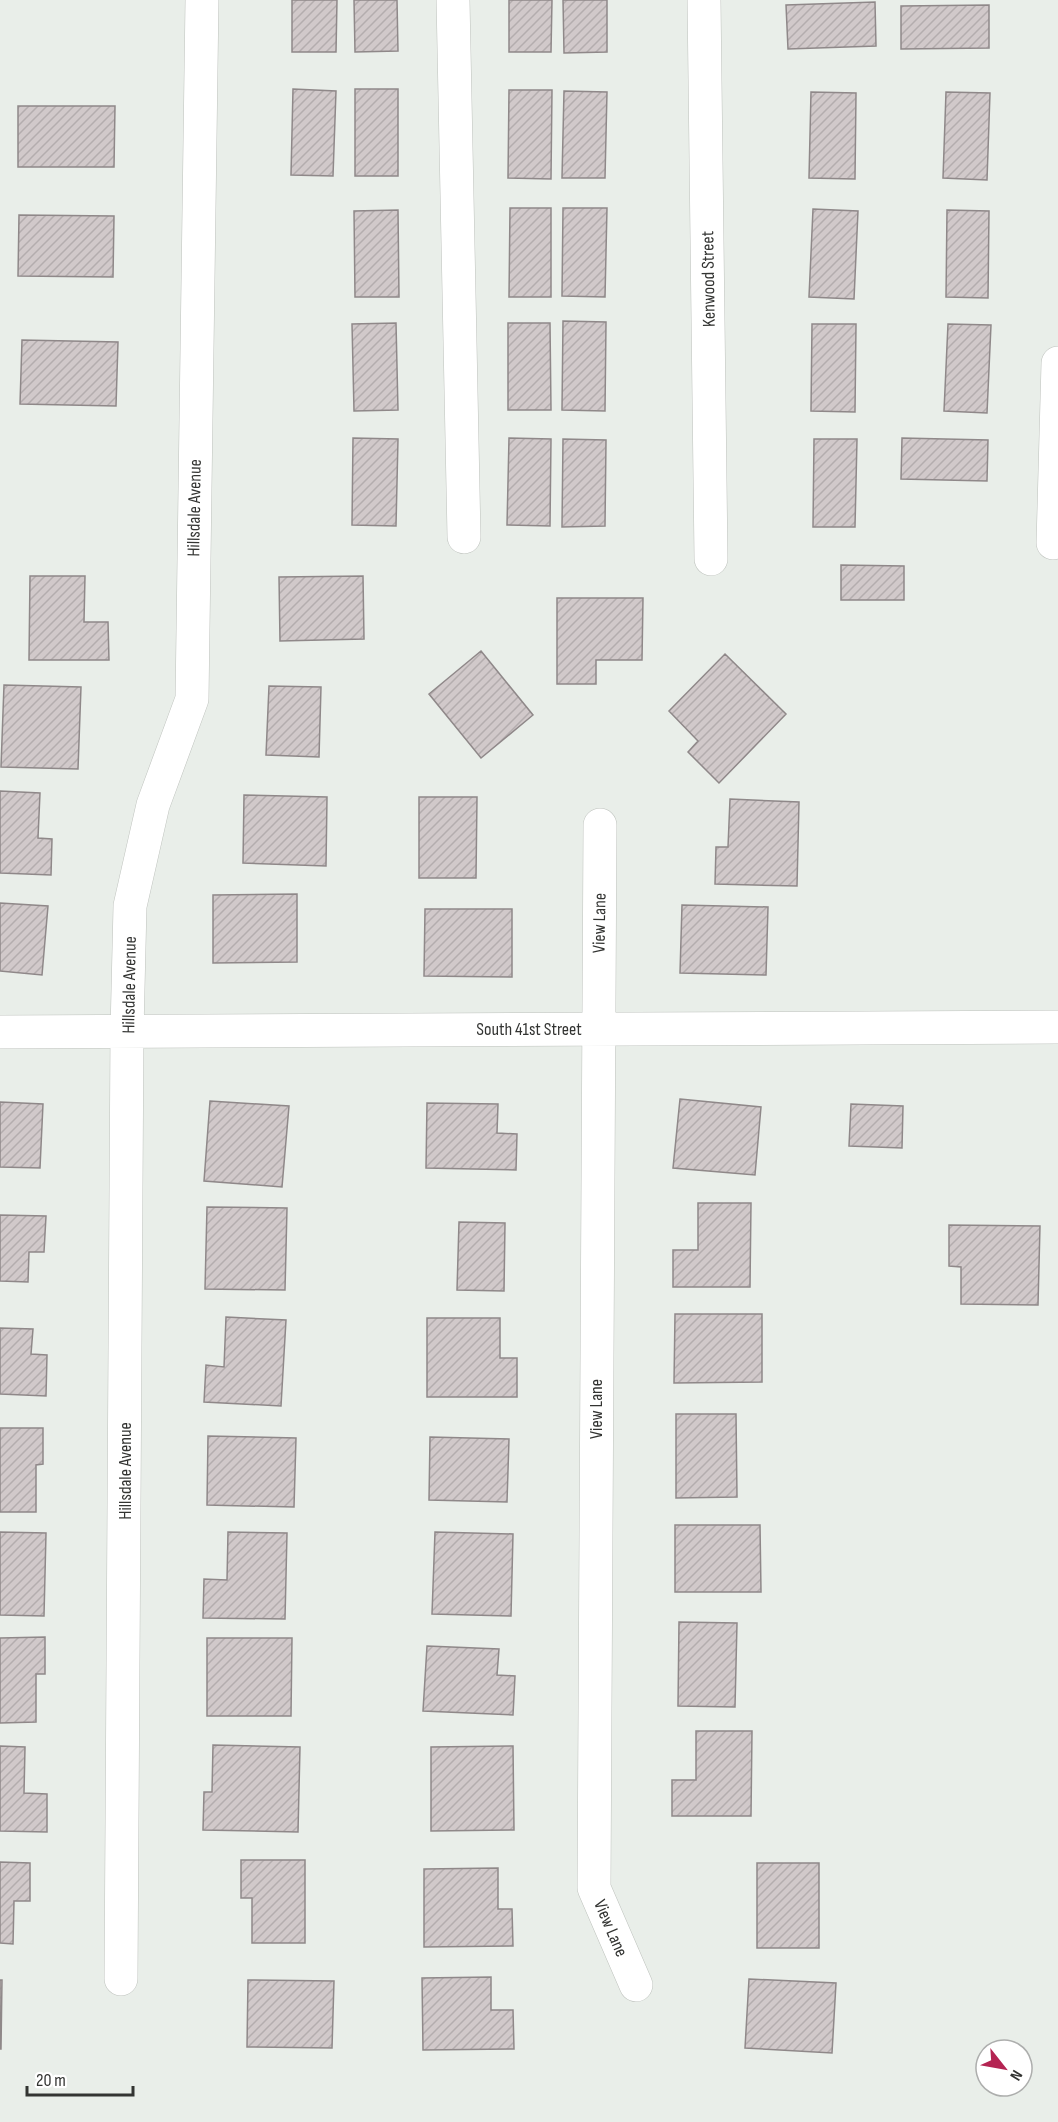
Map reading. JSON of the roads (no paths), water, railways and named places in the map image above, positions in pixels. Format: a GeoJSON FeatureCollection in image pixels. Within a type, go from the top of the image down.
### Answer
{"type":"FeatureCollection","features":[{"type":"Feature","properties":{"kind":"street","name":"Hillsdale Avenue"},"geometry":{"type":"LineString","coordinates":[[121,1979],[127,1031],[130,906],[153,806],[192,699],[202,0]]}},
{"type":"Feature","properties":{"kind":"street"},"geometry":{"type":"LineString","coordinates":[[453,0],[464,537]]}},
{"type":"Feature","properties":{"kind":"street","name":"Kenwood Street"},"geometry":{"type":"LineString","coordinates":[[704,0],[711,559]]}},
{"type":"Feature","properties":{"kind":"street"},"geometry":{"type":"LineString","coordinates":[[1053,543],[1058,363]]}},
{"type":"Feature","properties":{"kind":"street","name":"View Lane"},"geometry":{"type":"LineString","coordinates":[[600,825],[594,1888],[636,1985]]}},
{"type":"Feature","properties":{"kind":"street","name":"South 41st Street"},"geometry":{"type":"LineString","coordinates":[[0,1032],[1058,1027]]}}]}
